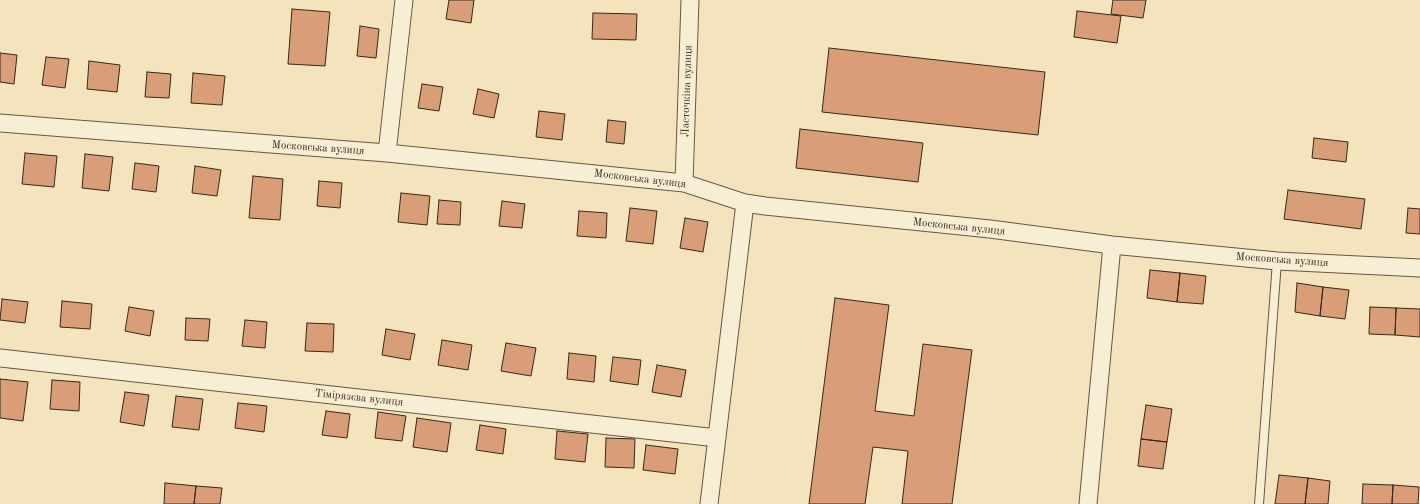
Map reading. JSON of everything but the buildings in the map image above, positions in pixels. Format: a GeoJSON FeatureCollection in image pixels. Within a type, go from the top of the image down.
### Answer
{"type":"FeatureCollection","features":[{"type":"Feature","properties":{"kind":"street"},"geometry":{"type":"LineString","coordinates":[[387,153],[404,0]]}},
{"type":"Feature","properties":{"kind":"street","name":"Ласточкіна вулиця"},"geometry":{"type":"LineString","coordinates":[[684,183],[690,0]]}},
{"type":"Feature","properties":{"kind":"street","name":"Московська вулиця"},"geometry":{"type":"LineString","coordinates":[[0,123],[387,153],[684,183],[744,202],[765,206],[990,230],[1112,245],[1277,261],[1420,268]]}},
{"type":"Feature","properties":{"kind":"street"},"geometry":{"type":"LineString","coordinates":[[709,504],[744,202]]}},
{"type":"Feature","properties":{"kind":"street"},"geometry":{"type":"LineString","coordinates":[[1088,504],[1112,245]]}},
{"type":"Feature","properties":{"kind":"street","name":"Тімірязєва вулиця"},"geometry":{"type":"LineString","coordinates":[[0,358],[717,438]]}},
{"type":"Feature","properties":{"kind":"lane"},"geometry":{"type":"LineString","coordinates":[[1259,504],[1277,261]]}}]}
